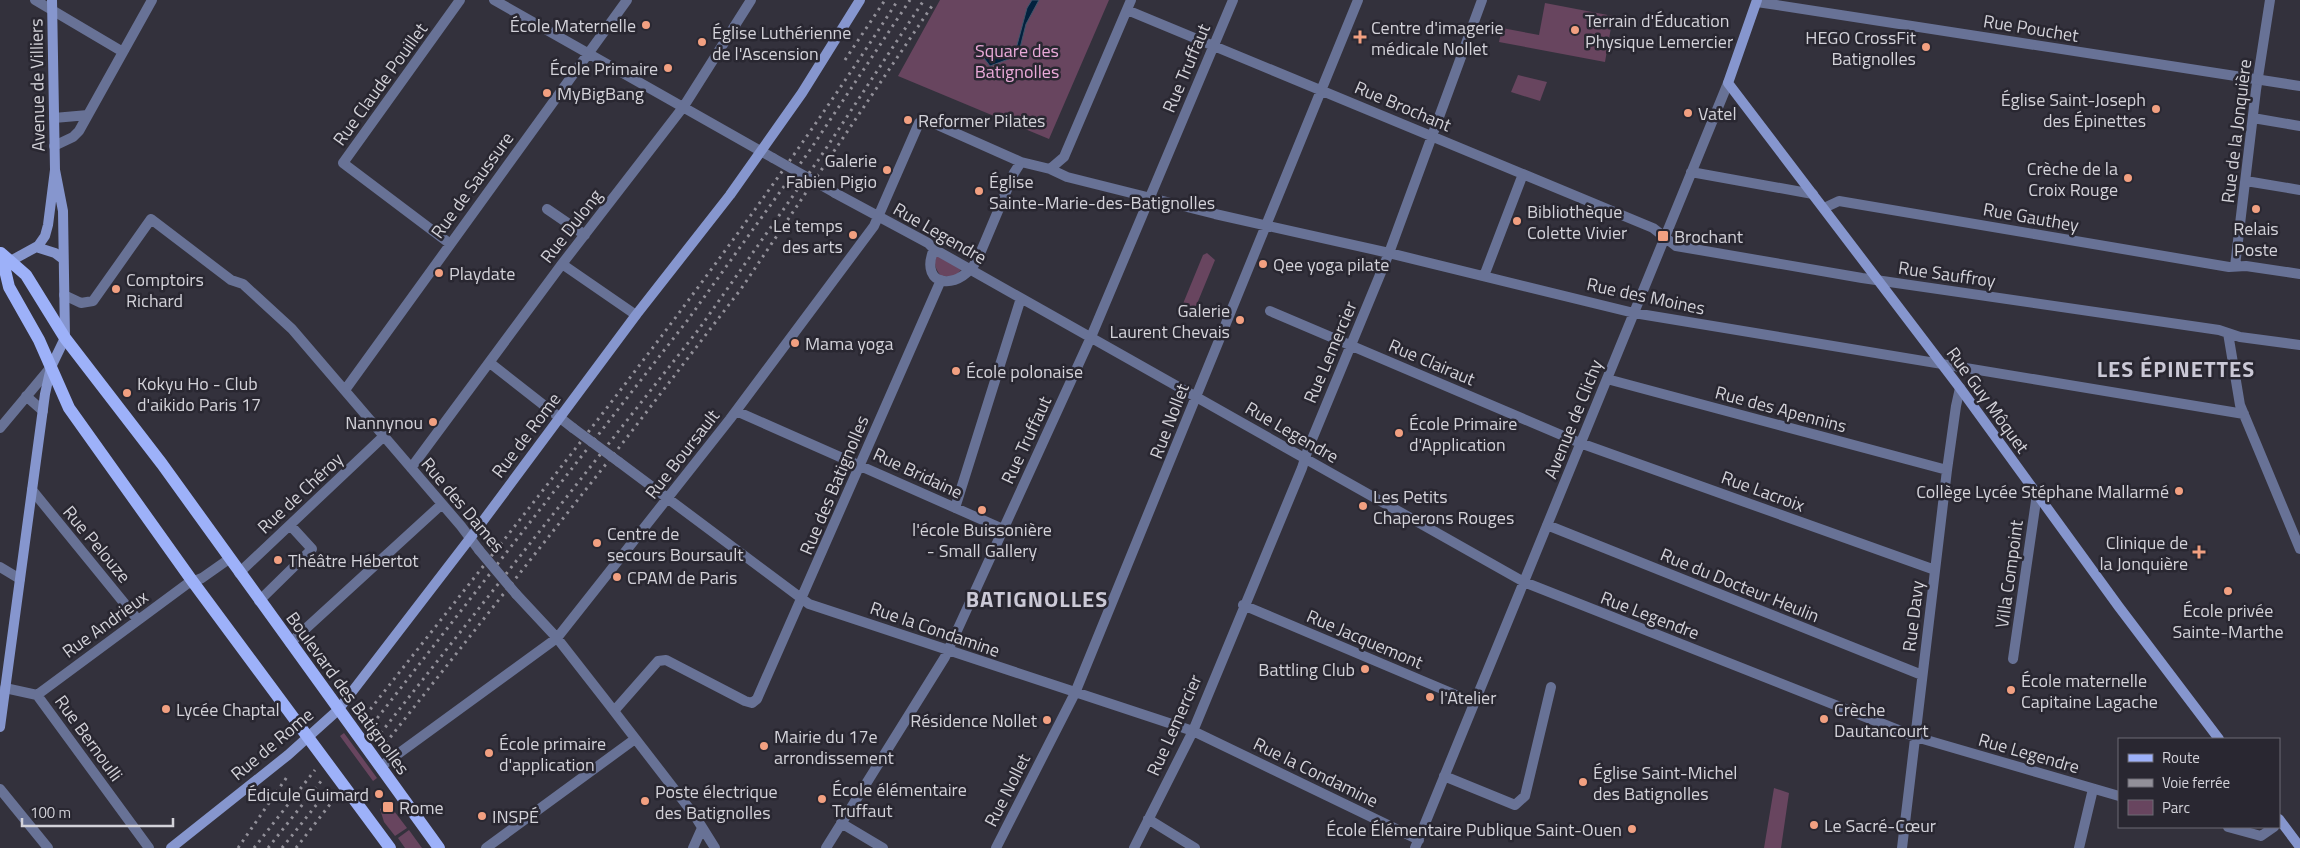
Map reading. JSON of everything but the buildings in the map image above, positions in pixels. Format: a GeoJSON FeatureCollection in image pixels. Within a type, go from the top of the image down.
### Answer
{"type":"FeatureCollection","features":[{"type":"Feature","properties":{"kind":"main road","name":"Avenue de Villiers"},"geometry":{"type":"LineString","coordinates":[[36,247],[42,242],[47,231],[54,170],[52,0]]}},
{"type":"Feature","properties":{"kind":"main road","name":"Rue de Rome"},"geometry":{"type":"LineString","coordinates":[[172,848],[308,738],[338,710],[471,537],[636,315],[730,195],[811,78],[860,0]]}},
{"type":"Feature","properties":{"kind":"main road","name":"Avenue de Clichy"},"geometry":{"type":"LineString","coordinates":[[1728,83],[1755,1]]}},
{"type":"Feature","properties":{"kind":"main road","name":"Rue Guy Môquet"},"geometry":{"type":"LineString","coordinates":[[1728,83],[1960,388],[2218,738]]}},
{"type":"Feature","properties":{"kind":"main road","name":"Avenue de Villiers"},"geometry":{"type":"LineString","coordinates":[[54,170],[63,211],[65,338]]}},
{"type":"Feature","properties":{"kind":"main road"},"geometry":{"type":"LineString","coordinates":[[63,258],[55,253],[36,247],[4,258],[9,287],[39,340],[69,408],[193,582],[390,848]]}},
{"type":"Feature","properties":{"kind":"main road","name":"Boulevard des Batignolles"},"geometry":{"type":"LineString","coordinates":[[4,258],[26,275],[65,338],[162,464],[439,848]]}},
{"type":"Feature","properties":{"kind":"main road"},"geometry":{"type":"LineString","coordinates":[[0,727],[43,411],[51,367],[65,338]]}},
{"type":"Feature","properties":{"kind":"main road"},"geometry":{"type":"LineString","coordinates":[[2280,825],[2300,847]]}},
{"type":"Feature","properties":{"kind":"street"},"geometry":{"type":"LineString","coordinates":[[35,0],[123,52]]}},
{"type":"Feature","properties":{"kind":"street"},"geometry":{"type":"LineString","coordinates":[[54,146],[73,137],[88,115],[152,0]]}},
{"type":"Feature","properties":{"kind":"street","name":"Rue Claude Pouillet"},"geometry":{"type":"LineString","coordinates":[[449,243],[343,163],[460,0]]}},
{"type":"Feature","properties":{"kind":"street","name":"Rue de Saussure"},"geometry":{"type":"LineString","coordinates":[[345,390],[449,243],[627,0]]}},
{"type":"Feature","properties":{"kind":"street","name":"Rue Dulong"},"geometry":{"type":"LineString","coordinates":[[412,468],[562,264],[684,106],[751,0]]}},
{"type":"Feature","properties":{"kind":"street","name":"Rue Truffaut"},"geometry":{"type":"LineString","coordinates":[[826,848],[948,651],[1091,337],[1233,0]]}},
{"type":"Feature","properties":{"kind":"street","name":"Rue Nollet"},"geometry":{"type":"LineString","coordinates":[[996,848],[1076,693],[1358,0]]}},
{"type":"Feature","properties":{"kind":"street","name":"Rue Lemercier"},"geometry":{"type":"LineString","coordinates":[[1134,848],[1192,731],[1351,346],[1389,253],[1482,0]]}},
{"type":"Feature","properties":{"kind":"street","name":"Rue de la Jonquière"},"geometry":{"type":"LineString","coordinates":[[2235,266],[2270,0]]}},
{"type":"Feature","properties":{"kind":"street","name":"Rue Legendre"},"geometry":{"type":"LineString","coordinates":[[499,1],[1524,582],[1916,737],[2118,796]]}},
{"type":"Feature","properties":{"kind":"street","name":"Rue Pouchet"},"geometry":{"type":"LineString","coordinates":[[1755,1],[2300,86]]}},
{"type":"Feature","properties":{"kind":"street"},"geometry":{"type":"LineString","coordinates":[[1050,169],[1064,157],[1129,5]]}},
{"type":"Feature","properties":{"kind":"street","name":"Rue Brochant"},"geometry":{"type":"LineString","coordinates":[[1129,5],[1213,46],[1653,228],[1665,237]]}},
{"type":"Feature","properties":{"kind":"street","name":"Avenue de Clichy"},"geometry":{"type":"LineString","coordinates":[[1417,844],[1728,83]]}},
{"type":"Feature","properties":{"kind":"street"},"geometry":{"type":"LineString","coordinates":[[54,118],[88,115]]}},
{"type":"Feature","properties":{"kind":"street","name":"Rue des Moines"},"geometry":{"type":"LineString","coordinates":[[919,122],[924,118],[1022,162],[1050,169],[1067,177],[1634,313],[2244,414]]}},
{"type":"Feature","properties":{"kind":"street"},"geometry":{"type":"LineString","coordinates":[[2253,118],[2300,126]]}},
{"type":"Feature","properties":{"kind":"street","name":"Rue Boursault"},"geometry":{"type":"LineString","coordinates":[[380,767],[557,638],[736,411],[874,226],[919,122]]}},
{"type":"Feature","properties":{"kind":"street"},"geometry":{"type":"LineString","coordinates":[[934,249],[930,259],[930,268],[941,280],[955,281],[971,269],[979,256],[1014,173],[1022,162]]}},
{"type":"Feature","properties":{"kind":"street"},"geometry":{"type":"LineString","coordinates":[[1691,172],[1813,194]]}},
{"type":"Feature","properties":{"kind":"street"},"geometry":{"type":"LineString","coordinates":[[1484,276],[1523,174]]}},
{"type":"Feature","properties":{"kind":"street"},"geometry":{"type":"LineString","coordinates":[[2246,181],[2300,190]]}},
{"type":"Feature","properties":{"kind":"street","name":"Rue Gauthey"},"geometry":{"type":"LineString","coordinates":[[1824,208],[1839,201],[2229,267],[2235,266],[2300,274]]}},
{"type":"Feature","properties":{"kind":"street"},"geometry":{"type":"LineString","coordinates":[[547,209],[585,235]]}},
{"type":"Feature","properties":{"kind":"street","name":"Rue des Dames"},"geometry":{"type":"LineString","coordinates":[[64,295],[81,304],[92,301],[151,219],[231,280],[243,284],[292,329],[471,537],[516,594],[557,638],[702,828],[715,848]]}},
{"type":"Feature","properties":{"kind":"street","name":"Rue Sauffroy"},"geometry":{"type":"LineString","coordinates":[[1665,237],[1676,246],[1879,280],[2219,330],[2240,337],[2300,345]]}},
{"type":"Feature","properties":{"kind":"street"},"geometry":{"type":"LineString","coordinates":[[562,264],[636,315]]}},
{"type":"Feature","properties":{"kind":"street","name":"Rue des Batignolles"},"geometry":{"type":"LineString","coordinates":[[614,712],[658,661],[666,660],[745,701],[755,702],[802,600],[941,280]]}},
{"type":"Feature","properties":{"kind":"street"},"geometry":{"type":"LineString","coordinates":[[955,508],[1021,298]]}},
{"type":"Feature","properties":{"kind":"street","name":"Rue Clairaut"},"geometry":{"type":"LineString","coordinates":[[1270,311],[1580,443]]}},
{"type":"Feature","properties":{"kind":"street"},"geometry":{"type":"LineString","coordinates":[[2228,333],[2240,405],[2300,549]]}},
{"type":"Feature","properties":{"kind":"street","name":"Rue la Condamine"},"geometry":{"type":"LineString","coordinates":[[490,363],[808,604],[1192,731],[1417,844]]}},
{"type":"Feature","properties":{"kind":"street"},"geometry":{"type":"LineString","coordinates":[[0,428],[51,367]]}},
{"type":"Feature","properties":{"kind":"street","name":"Rue des Apennins"},"geometry":{"type":"LineString","coordinates":[[1607,379],[1947,470]]}},
{"type":"Feature","properties":{"kind":"street","name":"Rue Davy"},"geometry":{"type":"LineString","coordinates":[[1902,848],[1947,470],[1960,388]]}},
{"type":"Feature","properties":{"kind":"street"},"geometry":{"type":"LineString","coordinates":[[26,396],[43,411]]}},
{"type":"Feature","properties":{"kind":"street","name":"Rue Bridaine"},"geometry":{"type":"LineString","coordinates":[[736,411],[861,464],[1003,529]]}},
{"type":"Feature","properties":{"kind":"street","name":"Rue de Chéroy"},"geometry":{"type":"LineString","coordinates":[[239,573],[384,436]]}},
{"type":"Feature","properties":{"kind":"street","name":"Rue Lacroix"},"geometry":{"type":"LineString","coordinates":[[1580,443],[1935,570]]}},
{"type":"Feature","properties":{"kind":"street","name":"Rue Pelouze"},"geometry":{"type":"LineString","coordinates":[[32,490],[138,620]]}},
{"type":"Feature","properties":{"kind":"street","name":"Villa Compoint"},"geometry":{"type":"LineString","coordinates":[[2013,659],[2037,494]]}},
{"type":"Feature","properties":{"kind":"street"},"geometry":{"type":"LineString","coordinates":[[290,643],[442,504]]}},
{"type":"Feature","properties":{"kind":"street"},"geometry":{"type":"LineString","coordinates":[[259,601],[312,549],[290,525]]}},
{"type":"Feature","properties":{"kind":"street","name":"Rue du Docteur Heulin"},"geometry":{"type":"LineString","coordinates":[[1547,525],[1922,675]]}},
{"type":"Feature","properties":{"kind":"street"},"geometry":{"type":"LineString","coordinates":[[193,582],[229,559]]}},
{"type":"Feature","properties":{"kind":"street"},"geometry":{"type":"LineString","coordinates":[[0,568],[20,579]]}},
{"type":"Feature","properties":{"kind":"street","name":"Rue Andrieux"},"geometry":{"type":"LineString","coordinates":[[37,694],[193,582]]}},
{"type":"Feature","properties":{"kind":"street","name":"Rue Jacquemont"},"geometry":{"type":"LineString","coordinates":[[1243,605],[1475,702]]}},
{"type":"Feature","properties":{"kind":"street"},"geometry":{"type":"LineString","coordinates":[[1444,776],[1515,805],[1525,796],[1551,686]]}},
{"type":"Feature","properties":{"kind":"street"},"geometry":{"type":"LineString","coordinates":[[5,688],[37,694]]}},
{"type":"Feature","properties":{"kind":"street","name":"Rue Bernoulli"},"geometry":{"type":"LineString","coordinates":[[37,694],[149,848]]}},
{"type":"Feature","properties":{"kind":"street"},"geometry":{"type":"LineString","coordinates":[[486,848],[635,739]]}},
{"type":"Feature","properties":{"kind":"street"},"geometry":{"type":"LineString","coordinates":[[0,788],[48,848]]}},
{"type":"Feature","properties":{"kind":"street"},"geometry":{"type":"LineString","coordinates":[[2079,848],[2093,789]]}},
{"type":"Feature","properties":{"kind":"street"},"geometry":{"type":"LineString","coordinates":[[1148,819],[1194,848]]}},
{"type":"Feature","properties":{"kind":"street"},"geometry":{"type":"LineString","coordinates":[[841,823],[883,848]]}},
{"type":"Feature","properties":{"kind":"street"},"geometry":{"type":"LineString","coordinates":[[694,845],[702,828]]}},
{"type":"Feature","properties":{"kind":"street"},"geometry":{"type":"LineString","coordinates":[[2232,828],[2261,836],[2271,828]]}},
{"type":"Feature","properties":{"kind":"green space","name":"Square des Batignolles"},"geometry":{"type":"Polygon","coordinates":[[[940,0],[1109,0],[1049,139],[898,76],[940,0]]]}},
{"type":"Feature","properties":{"kind":"green space","name":"Terrain d'Éducation Physique Lemercier"},"geometry":{"type":"Polygon","coordinates":[[[1545,3],[1613,16],[1605,62],[1499,42],[1502,28],[1539,35],[1545,3]]]}},
{"type":"Feature","properties":{"kind":"green space"},"geometry":{"type":"Polygon","coordinates":[[[1518,75],[1547,82],[1540,101],[1511,92],[1518,75]]]}},
{"type":"Feature","properties":{"kind":"green space"},"geometry":{"type":"Polygon","coordinates":[[[1207,253],[1215,260],[1192,316],[1180,311],[1203,255],[1207,253]]]}},
{"type":"Feature","properties":{"kind":"green space"},"geometry":{"type":"Polygon","coordinates":[[[937,254],[963,268],[954,277],[941,276],[935,266],[937,254]]]}},
{"type":"Feature","properties":{"kind":"green space"},"geometry":{"type":"Polygon","coordinates":[[[344,733],[377,778],[373,781],[340,736],[344,733]]]}},
{"type":"Feature","properties":{"kind":"green space"},"geometry":{"type":"Polygon","coordinates":[[[1774,788],[1789,793],[1781,848],[1764,848],[1774,788]]]}},
{"type":"Feature","properties":{"kind":"green space"},"geometry":{"type":"Polygon","coordinates":[[[388,803],[407,828],[395,836],[384,822],[380,809],[388,803]]]}},
{"type":"Feature","properties":{"kind":"green space"},"geometry":{"type":"Polygon","coordinates":[[[409,830],[422,848],[405,848],[398,838],[409,830]]]}},
{"type":"Feature","properties":{"kind":"water"},"geometry":{"type":"Polygon","coordinates":[[[1032,0],[1039,0],[1026,24],[1019,52],[1014,57],[990,66],[984,58],[992,52],[996,56],[1002,56],[1016,49],[1027,8],[1032,0]]]}},
{"type":"Feature","properties":{"kind":"waterway"},"geometry":{"type":"LineString","coordinates":[[982,54],[987,56]]}},
{"type":"Feature","properties":{"kind":"railway"},"geometry":{"type":"LineString","coordinates":[[845,60],[885,0]]}},
{"type":"Feature","properties":{"kind":"railway"},"geometry":{"type":"LineString","coordinates":[[361,721],[570,456],[706,277],[836,94],[898,0]]}},
{"type":"Feature","properties":{"kind":"railway"},"geometry":{"type":"LineString","coordinates":[[368,730],[687,321],[808,153],[910,0]]}},
{"type":"Feature","properties":{"kind":"railway"},"geometry":{"type":"LineString","coordinates":[[376,739],[699,329],[819,159],[924,0]]}},
{"type":"Feature","properties":{"kind":"railway"},"geometry":{"type":"LineString","coordinates":[[381,749],[625,440],[741,289],[934,3]]}},
{"type":"Feature","properties":{"kind":"railway"},"geometry":{"type":"LineString","coordinates":[[254,848],[315,770]]}},
{"type":"Feature","properties":{"kind":"railway"},"geometry":{"type":"LineString","coordinates":[[238,848],[289,774]]}},
{"type":"Feature","properties":{"kind":"railway"},"geometry":{"type":"LineString","coordinates":[[268,848],[322,780]]}},
{"type":"Feature","properties":{"kind":"railway"},"geometry":{"type":"LineString","coordinates":[[282,848],[329,789]]}},
{"type":"Feature","properties":{"kind":"railway"},"geometry":{"type":"LineString","coordinates":[[296,848],[335,798]]}},
{"type":"Feature","properties":{"kind":"place","name":"École Maternelle"},"geometry":{"type":"Point","coordinates":[646,25]}},
{"type":"Feature","properties":{"kind":"place","name":"Terrain d'Éducation Physique Lemercier"},"geometry":{"type":"Point","coordinates":[1575,30]}},
{"type":"Feature","properties":{"kind":"place","name":"Centre d'imagerie médicale Nollet"},"geometry":{"type":"Point","coordinates":[1360,37]}},
{"type":"Feature","properties":{"kind":"place","name":"Église Luthérienne de l'Ascension"},"geometry":{"type":"Point","coordinates":[702,42]}},
{"type":"Feature","properties":{"kind":"place","name":"HEGO CrossFit Batignolles"},"geometry":{"type":"Point","coordinates":[1926,47]}},
{"type":"Feature","properties":{"kind":"place","name":"École Primaire"},"geometry":{"type":"Point","coordinates":[668,68]}},
{"type":"Feature","properties":{"kind":"place","name":"MyBigBang"},"geometry":{"type":"Point","coordinates":[547,93]}},
{"type":"Feature","properties":{"kind":"place","name":"Église Saint-Joseph des Épinettes"},"geometry":{"type":"Point","coordinates":[2156,109]}},
{"type":"Feature","properties":{"kind":"place","name":"Vatel"},"geometry":{"type":"Point","coordinates":[1688,113]}},
{"type":"Feature","properties":{"kind":"place","name":"Reformer Pilates"},"geometry":{"type":"Point","coordinates":[908,120]}},
{"type":"Feature","properties":{"kind":"place","name":"Galerie Fabien Pigio"},"geometry":{"type":"Point","coordinates":[887,170]}},
{"type":"Feature","properties":{"kind":"place","name":"Crèche de la Croix Rouge"},"geometry":{"type":"Point","coordinates":[2128,178]}},
{"type":"Feature","properties":{"kind":"place","name":"Église Sainte-Marie-des-Batignolles"},"geometry":{"type":"Point","coordinates":[979,191]}},
{"type":"Feature","properties":{"kind":"place","name":"Relais Poste"},"geometry":{"type":"Point","coordinates":[2256,209]}},
{"type":"Feature","properties":{"kind":"place","name":"Bibliothèque Colette Vivier"},"geometry":{"type":"Point","coordinates":[1517,221]}},
{"type":"Feature","properties":{"kind":"place","name":"Le temps des arts"},"geometry":{"type":"Point","coordinates":[853,235]}},
{"type":"Feature","properties":{"kind":"place","name":"Brochant"},"geometry":{"type":"Point","coordinates":[1663,236]}},
{"type":"Feature","properties":{"kind":"place","name":"Qee yoga pilate"},"geometry":{"type":"Point","coordinates":[1263,264]}},
{"type":"Feature","properties":{"kind":"place","name":"Playdate"},"geometry":{"type":"Point","coordinates":[439,273]}},
{"type":"Feature","properties":{"kind":"place","name":"Comptoirs Richard"},"geometry":{"type":"Point","coordinates":[116,289]}},
{"type":"Feature","properties":{"kind":"place","name":"Galerie Laurent Chevais"},"geometry":{"type":"Point","coordinates":[1240,320]}},
{"type":"Feature","properties":{"kind":"place","name":"Mama yoga"},"geometry":{"type":"Point","coordinates":[795,343]}},
{"type":"Feature","properties":{"kind":"place","name":"École polonaise"},"geometry":{"type":"Point","coordinates":[956,371]}},
{"type":"Feature","properties":{"kind":"place","name":"Kokyu Ho - Club d'aikido Paris 17"},"geometry":{"type":"Point","coordinates":[127,393]}},
{"type":"Feature","properties":{"kind":"place","name":"Nannynou"},"geometry":{"type":"Point","coordinates":[433,422]}},
{"type":"Feature","properties":{"kind":"place","name":"École Primaire d'Application"},"geometry":{"type":"Point","coordinates":[1399,433]}},
{"type":"Feature","properties":{"kind":"place","name":"Collège Lycée Stéphane Mallarmé"},"geometry":{"type":"Point","coordinates":[2179,491]}},
{"type":"Feature","properties":{"kind":"place","name":"Les Petits Chaperons Rouges"},"geometry":{"type":"Point","coordinates":[1363,506]}},
{"type":"Feature","properties":{"kind":"place","name":"l'école Buissonière - Small Gallery"},"geometry":{"type":"Point","coordinates":[982,510]}},
{"type":"Feature","properties":{"kind":"place","name":"Centre de secours Boursault"},"geometry":{"type":"Point","coordinates":[597,543]}},
{"type":"Feature","properties":{"kind":"place","name":"Clinique de la Jonquière"},"geometry":{"type":"Point","coordinates":[2199,552]}},
{"type":"Feature","properties":{"kind":"place","name":"Théâtre Hébertot"},"geometry":{"type":"Point","coordinates":[278,560]}},
{"type":"Feature","properties":{"kind":"place","name":"CPAM de Paris"},"geometry":{"type":"Point","coordinates":[617,577]}},
{"type":"Feature","properties":{"kind":"place","name":"École privée Sainte-Marthe"},"geometry":{"type":"Point","coordinates":[2228,591]}},
{"type":"Feature","properties":{"kind":"place","name":"Battling Club"},"geometry":{"type":"Point","coordinates":[1365,669]}},
{"type":"Feature","properties":{"kind":"place","name":"École maternelle Capitaine Lagache"},"geometry":{"type":"Point","coordinates":[2011,690]}},
{"type":"Feature","properties":{"kind":"place","name":"l'Atelier"},"geometry":{"type":"Point","coordinates":[1430,697]}},
{"type":"Feature","properties":{"kind":"place","name":"Lycée Chaptal"},"geometry":{"type":"Point","coordinates":[166,709]}},
{"type":"Feature","properties":{"kind":"place","name":"Crèche Dautancourt"},"geometry":{"type":"Point","coordinates":[1824,719]}},
{"type":"Feature","properties":{"kind":"place","name":"Résidence Nollet"},"geometry":{"type":"Point","coordinates":[1047,720]}},
{"type":"Feature","properties":{"kind":"place","name":"Mairie du 17e arrondissement"},"geometry":{"type":"Point","coordinates":[764,746]}},
{"type":"Feature","properties":{"kind":"place","name":"École primaire d'application"},"geometry":{"type":"Point","coordinates":[489,753]}},
{"type":"Feature","properties":{"kind":"place","name":"Église Saint-Michel des Batignolles"},"geometry":{"type":"Point","coordinates":[1583,782]}},
{"type":"Feature","properties":{"kind":"place","name":"Édicule Guimard"},"geometry":{"type":"Point","coordinates":[379,794]}},
{"type":"Feature","properties":{"kind":"place","name":"École élémentaire Truffaut"},"geometry":{"type":"Point","coordinates":[822,799]}},
{"type":"Feature","properties":{"kind":"place","name":"Poste électrique des Batignolles"},"geometry":{"type":"Point","coordinates":[645,801]}},
{"type":"Feature","properties":{"kind":"place","name":"Rome"},"geometry":{"type":"Point","coordinates":[388,807]}},
{"type":"Feature","properties":{"kind":"place","name":"INSPÉ"},"geometry":{"type":"Point","coordinates":[482,816]}},
{"type":"Feature","properties":{"kind":"place","name":"Le Sacré-Cœur"},"geometry":{"type":"Point","coordinates":[1814,825]}},
{"type":"Feature","properties":{"kind":"place","name":"École Élémentaire Publique Saint-Ouen"},"geometry":{"type":"Point","coordinates":[1632,829]}},
{"type":"Feature","properties":{"kind":"district","name":"LES ÉPINETTES"},"geometry":{"type":"Point","coordinates":[2176,369]}},
{"type":"Feature","properties":{"kind":"district","name":"BATIGNOLLES"},"geometry":{"type":"Point","coordinates":[1037,599]}}]}
